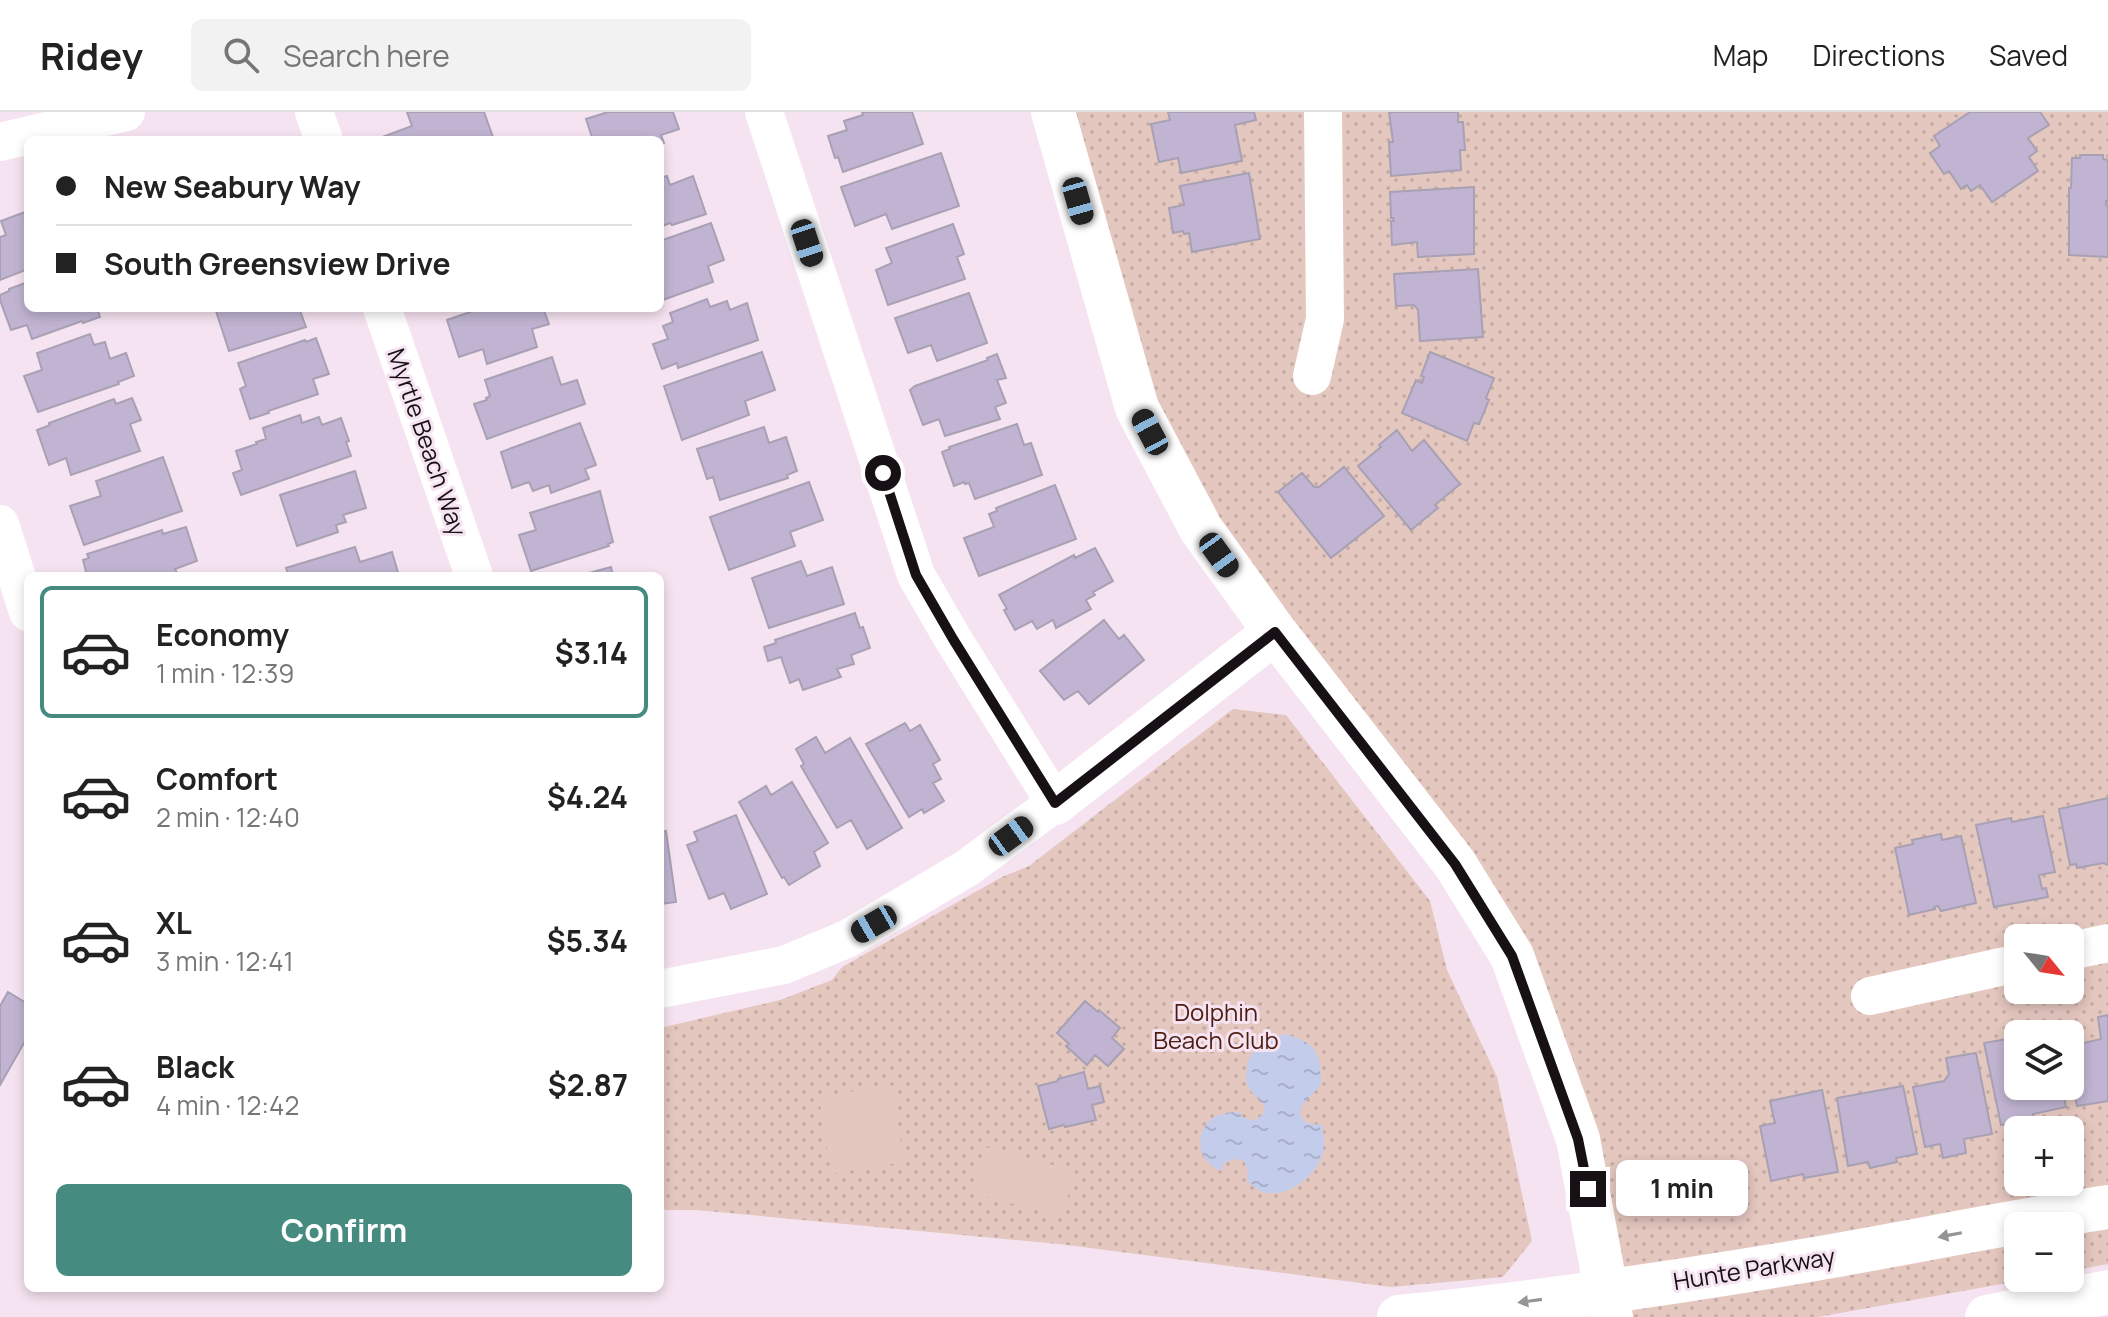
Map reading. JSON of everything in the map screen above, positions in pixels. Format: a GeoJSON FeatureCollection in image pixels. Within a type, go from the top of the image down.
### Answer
{"type":"FeatureCollection","features":[{"type":"Feature","properties":{"kind":"street"},"geometry":{"type":"LineString","coordinates":[[25,136],[126,112]]}},
{"type":"Feature","properties":{"kind":"street"},"geometry":{"type":"LineString","coordinates":[[314,112],[323,136]]}},
{"type":"Feature","properties":{"kind":"street"},"geometry":{"type":"LineString","coordinates":[[764,112],[916,575],[1055,803]]}},
{"type":"Feature","properties":{"kind":"street"},"geometry":{"type":"LineString","coordinates":[[1053,112],[1137,408],[1201,529],[1275,632],[1455,864],[1512,956],[1578,1139],[1609,1304]]}},
{"type":"Feature","properties":{"kind":"street"},"geometry":{"type":"LineString","coordinates":[[1312,376],[1325,319],[1323,112]]}},
{"type":"Feature","properties":{"kind":"street"},"geometry":{"type":"LineString","coordinates":[[0,142],[24,136]]}},
{"type":"Feature","properties":{"kind":"street","name":"Myrtle Beach Way"},"geometry":{"type":"LineString","coordinates":[[383,312],[473,572]]}},
{"type":"Feature","properties":{"kind":"street"},"geometry":{"type":"LineString","coordinates":[[0,524],[24,599]]}},
{"type":"Feature","properties":{"kind":"street"},"geometry":{"type":"LineString","coordinates":[[664,988],[784,965],[847,939],[967,868],[1275,632]]}},
{"type":"Feature","properties":{"kind":"street"},"geometry":{"type":"LineString","coordinates":[[2084,948],[2108,943]]}},
{"type":"Feature","properties":{"kind":"street"},"geometry":{"type":"LineString","coordinates":[[1870,996],[2004,966]]}},
{"type":"Feature","properties":{"kind":"street","name":"Hunte Parkway"},"geometry":{"type":"LineString","coordinates":[[1399,1317],[1609,1304],[1806,1261],[2108,1207]]}},
{"type":"Feature","properties":{"kind":"street"},"geometry":{"type":"LineString","coordinates":[[1987,1317],[2108,1292]]}},
{"type":"Feature","properties":{"kind":"green space"},"geometry":{"type":"Polygon","coordinates":[[[1053,112],[2108,112],[2108,1264],[2084,1268],[2084,1212],[2004,1212],[2004,1284],[1818,1317],[1631,1317],[1511,964],[1191,513],[1053,112]]]}},
{"type":"Feature","properties":{"kind":"green space","name":"Dolphin Beach Club"},"geometry":{"type":"Polygon","coordinates":[[[1233,709],[1286,715],[1430,901],[1447,970],[1497,1077],[1532,1241],[1503,1277],[1391,1287],[1059,1244],[664,1209],[664,1027],[780,1000],[832,980],[842,967],[1002,877],[1029,866],[1233,709]]]}},
{"type":"Feature","properties":{"kind":"green space"},"geometry":{"type":"Polygon","coordinates":[[[892,1085],[904,1162],[831,1174],[819,1097],[892,1085]]]}},
{"type":"Feature","properties":{"kind":"green space"},"geometry":{"type":"Polygon","coordinates":[[[985,1147],[1075,1171],[1062,1217],[972,1193],[985,1147]]]}},
{"type":"Feature","properties":{"kind":"water"},"geometry":{"type":"Polygon","coordinates":[[[1285,1034],[1310,1045],[1318,1057],[1321,1085],[1303,1104],[1300,1114],[1306,1123],[1322,1125],[1324,1148],[1317,1166],[1300,1184],[1278,1193],[1267,1193],[1256,1189],[1247,1180],[1244,1161],[1235,1159],[1225,1162],[1221,1171],[1212,1166],[1202,1153],[1200,1140],[1208,1122],[1219,1115],[1239,1112],[1242,1117],[1254,1121],[1262,1115],[1265,1108],[1247,1082],[1248,1063],[1261,1043],[1285,1034]]]}},
{"type":"Feature","properties":{"kind":"building"},"geometry":{"type":"Polygon","coordinates":[[[407,112],[484,112],[493,136],[385,136],[412,126],[407,112]]]}},
{"type":"Feature","properties":{"kind":"building"},"geometry":{"type":"Polygon","coordinates":[[[608,112],[673,112],[679,129],[661,136],[592,136],[586,119],[608,112]]]}},
{"type":"Feature","properties":{"kind":"building"},"geometry":{"type":"Polygon","coordinates":[[[862,112],[912,112],[923,144],[843,172],[828,136],[847,130],[844,121],[863,115],[862,112]]]}},
{"type":"Feature","properties":{"kind":"building"},"geometry":{"type":"Polygon","coordinates":[[[1168,112],[1254,112],[1256,120],[1235,125],[1242,161],[1181,173],[1178,158],[1159,162],[1151,124],[1170,120],[1168,112]]]}},
{"type":"Feature","properties":{"kind":"building"},"geometry":{"type":"Polygon","coordinates":[[[1389,112],[1458,112],[1458,122],[1463,122],[1465,150],[1460,150],[1461,170],[1391,176],[1389,142],[1393,142],[1389,112]]]}},
{"type":"Feature","properties":{"kind":"building"},"geometry":{"type":"Polygon","coordinates":[[[1970,112],[2040,112],[2049,125],[2028,138],[2037,151],[2029,157],[2038,171],[1992,202],[1980,185],[1971,191],[1967,185],[1961,189],[1949,171],[1944,174],[1930,153],[1940,146],[1934,136],[1970,112]]]}},
{"type":"Feature","properties":{"kind":"building"},"geometry":{"type":"Polygon","coordinates":[[[941,153],[959,206],[892,229],[886,214],[855,226],[841,187],[941,153]]]}},
{"type":"Feature","properties":{"kind":"building"},"geometry":{"type":"Polygon","coordinates":[[[2080,155],[2103,155],[2103,159],[2108,160],[2108,257],[2069,255],[2072,158],[2080,158],[2080,155]]]}},
{"type":"Feature","properties":{"kind":"building"},"geometry":{"type":"Polygon","coordinates":[[[1249,173],[1260,239],[1192,252],[1189,233],[1173,233],[1169,208],[1184,205],[1180,186],[1249,173]]]}},
{"type":"Feature","properties":{"kind":"building"},"geometry":{"type":"Polygon","coordinates":[[[667,176],[670,185],[693,176],[706,214],[664,225],[664,177],[667,176]]]}},
{"type":"Feature","properties":{"kind":"building"},"geometry":{"type":"Polygon","coordinates":[[[1474,187],[1474,254],[1418,257],[1417,242],[1392,245],[1391,221],[1394,221],[1391,218],[1390,192],[1474,187]]]}},
{"type":"Feature","properties":{"kind":"building"},"geometry":{"type":"Polygon","coordinates":[[[24,212],[24,271],[0,280],[0,237],[6,235],[1,221],[24,212]]]}},
{"type":"Feature","properties":{"kind":"building"},"geometry":{"type":"Polygon","coordinates":[[[711,223],[724,260],[708,266],[713,282],[664,300],[664,240],[711,223]]]}},
{"type":"Feature","properties":{"kind":"building"},"geometry":{"type":"Polygon","coordinates":[[[953,224],[964,254],[957,257],[965,279],[888,305],[876,270],[892,263],[886,248],[953,224]]]}},
{"type":"Feature","properties":{"kind":"building"},"geometry":{"type":"Polygon","coordinates":[[[1478,269],[1483,337],[1420,341],[1418,310],[1414,305],[1396,306],[1394,274],[1478,269]]]}},
{"type":"Feature","properties":{"kind":"building"},"geometry":{"type":"Polygon","coordinates":[[[24,283],[24,312],[98,312],[100,317],[32,339],[27,325],[11,330],[0,300],[0,295],[24,283]]]}},
{"type":"Feature","properties":{"kind":"building"},"geometry":{"type":"Polygon","coordinates":[[[969,293],[987,343],[937,361],[931,345],[908,353],[895,318],[969,293]]]}},
{"type":"Feature","properties":{"kind":"building"},"geometry":{"type":"Polygon","coordinates":[[[707,299],[710,307],[727,301],[730,310],[747,303],[758,340],[678,368],[677,363],[662,369],[653,344],[668,339],[663,326],[673,322],[670,313],[707,299]]]}},
{"type":"Feature","properties":{"kind":"building"},"geometry":{"type":"Polygon","coordinates":[[[216,312],[300,312],[306,327],[229,351],[216,312]]]}},
{"type":"Feature","properties":{"kind":"building"},"geometry":{"type":"Polygon","coordinates":[[[470,312],[544,312],[549,324],[532,329],[537,347],[487,364],[483,349],[459,357],[447,320],[470,312]]]}},
{"type":"Feature","properties":{"kind":"building"},"geometry":{"type":"Polygon","coordinates":[[[90,334],[94,345],[105,342],[110,359],[126,353],[134,376],[38,412],[24,376],[42,370],[37,353],[90,334]]]}},
{"type":"Feature","properties":{"kind":"building"},"geometry":{"type":"Polygon","coordinates":[[[316,338],[329,374],[313,379],[318,394],[250,419],[240,389],[246,386],[238,363],[316,338]]]}},
{"type":"Feature","properties":{"kind":"building"},"geometry":{"type":"Polygon","coordinates":[[[762,352],[775,390],[745,401],[749,415],[682,440],[664,386],[762,352]]]}},
{"type":"Feature","properties":{"kind":"building"},"geometry":{"type":"Polygon","coordinates":[[[1430,352],[1494,378],[1479,424],[1474,423],[1467,441],[1402,413],[1416,380],[1422,383],[1424,377],[1421,376],[1430,352]]]}},
{"type":"Feature","properties":{"kind":"building"},"geometry":{"type":"Polygon","coordinates":[[[997,354],[1006,378],[997,380],[1006,403],[995,407],[1000,419],[945,436],[939,419],[923,425],[910,390],[997,354]]]}},
{"type":"Feature","properties":{"kind":"building"},"geometry":{"type":"Polygon","coordinates":[[[552,357],[561,385],[577,380],[585,404],[487,439],[474,404],[490,396],[485,380],[552,357]]]}},
{"type":"Feature","properties":{"kind":"building"},"geometry":{"type":"Polygon","coordinates":[[[132,398],[141,420],[130,424],[140,451],[71,475],[66,458],[49,465],[37,430],[114,399],[116,404],[132,398]]]}},
{"type":"Feature","properties":{"kind":"building"},"geometry":{"type":"Polygon","coordinates":[[[300,415],[302,423],[319,417],[322,425],[341,418],[351,456],[241,495],[233,473],[242,470],[236,451],[266,439],[263,428],[300,415]]]}},
{"type":"Feature","properties":{"kind":"building"},"geometry":{"type":"Polygon","coordinates":[[[580,423],[596,465],[585,469],[589,479],[551,493],[549,485],[533,491],[529,482],[512,488],[501,452],[580,423]]]}},
{"type":"Feature","properties":{"kind":"building"},"geometry":{"type":"Polygon","coordinates":[[[1017,424],[1024,445],[1031,443],[1042,475],[975,499],[969,483],[954,486],[942,452],[1017,424]]]}},
{"type":"Feature","properties":{"kind":"building"},"geometry":{"type":"Polygon","coordinates":[[[764,427],[769,443],[786,437],[797,471],[787,475],[788,478],[720,500],[713,477],[707,479],[697,449],[764,427]]]}},
{"type":"Feature","properties":{"kind":"building"},"geometry":{"type":"Polygon","coordinates":[[[1397,430],[1412,451],[1424,440],[1460,484],[1435,505],[1438,508],[1411,530],[1358,466],[1397,430]]]}},
{"type":"Feature","properties":{"kind":"building"},"geometry":{"type":"Polygon","coordinates":[[[163,457],[182,511],[84,545],[70,506],[101,496],[96,481],[163,457]]]}},
{"type":"Feature","properties":{"kind":"building"},"geometry":{"type":"Polygon","coordinates":[[[1344,467],[1384,516],[1331,558],[1278,492],[1302,473],[1314,487],[1319,487],[1344,467]]]}},
{"type":"Feature","properties":{"kind":"building"},"geometry":{"type":"Polygon","coordinates":[[[355,471],[366,508],[343,515],[346,522],[336,525],[338,532],[297,546],[280,495],[355,471]]]}},
{"type":"Feature","properties":{"kind":"building"},"geometry":{"type":"Polygon","coordinates":[[[809,482],[823,520],[790,532],[795,546],[729,570],[710,517],[809,482]]]}},
{"type":"Feature","properties":{"kind":"building"},"geometry":{"type":"Polygon","coordinates":[[[1055,485],[1076,539],[979,576],[964,538],[994,527],[989,514],[997,511],[996,508],[1055,485]]]}},
{"type":"Feature","properties":{"kind":"building"},"geometry":{"type":"Polygon","coordinates":[[[600,491],[613,542],[609,546],[531,571],[519,535],[536,530],[530,513],[600,491]]]}},
{"type":"Feature","properties":{"kind":"building"},"geometry":{"type":"Polygon","coordinates":[[[186,527],[197,561],[175,569],[176,572],[86,572],[83,560],[89,558],[87,554],[162,530],[163,534],[186,527]]]}},
{"type":"Feature","properties":{"kind":"building"},"geometry":{"type":"Polygon","coordinates":[[[355,547],[360,562],[392,552],[398,572],[288,572],[286,568],[355,547]]]}},
{"type":"Feature","properties":{"kind":"building"},"geometry":{"type":"Polygon","coordinates":[[[1095,548],[1113,581],[1093,592],[1095,595],[1086,600],[1091,609],[1056,628],[1053,620],[1037,629],[1032,621],[1015,630],[999,595],[1074,555],[1075,558],[1095,548]]]}},
{"type":"Feature","properties":{"kind":"building"},"geometry":{"type":"Polygon","coordinates":[[[801,561],[807,576],[832,567],[844,604],[769,628],[752,578],[801,561]]]}},
{"type":"Feature","properties":{"kind":"building"},"geometry":{"type":"Polygon","coordinates":[[[611,567],[612,572],[593,572],[611,567]]]}},
{"type":"Feature","properties":{"kind":"building"},"geometry":{"type":"Polygon","coordinates":[[[855,613],[870,648],[851,655],[854,664],[837,669],[841,677],[803,690],[799,679],[790,683],[781,657],[768,661],[764,647],[776,643],[775,640],[855,613]]]}},
{"type":"Feature","properties":{"kind":"building"},"geometry":{"type":"Polygon","coordinates":[[[1104,620],[1119,639],[1124,635],[1144,660],[1089,704],[1078,691],[1064,700],[1040,671],[1104,620]]]}},
{"type":"Feature","properties":{"kind":"building"},"geometry":{"type":"Polygon","coordinates":[[[905,723],[910,731],[920,725],[940,760],[933,764],[941,779],[933,783],[944,801],[924,813],[922,809],[909,817],[866,744],[905,723]]]}},
{"type":"Feature","properties":{"kind":"building"},"geometry":{"type":"Polygon","coordinates":[[[816,737],[825,753],[850,738],[902,828],[867,849],[851,820],[837,828],[801,766],[804,764],[796,749],[816,737]]]}},
{"type":"Feature","properties":{"kind":"building"},"geometry":{"type":"Polygon","coordinates":[[[792,782],[828,843],[814,852],[820,866],[789,885],[739,802],[766,786],[771,795],[792,782]]]}},
{"type":"Feature","properties":{"kind":"building"},"geometry":{"type":"Polygon","coordinates":[[[2108,798],[2108,865],[2103,863],[2077,868],[2076,864],[2070,865],[2059,809],[2108,798]]]}},
{"type":"Feature","properties":{"kind":"building"},"geometry":{"type":"Polygon","coordinates":[[[736,815],[767,894],[731,909],[724,893],[709,899],[687,845],[698,841],[694,832],[736,815]]]}},
{"type":"Feature","properties":{"kind":"building"},"geometry":{"type":"Polygon","coordinates":[[[2043,816],[2055,872],[2039,875],[2042,889],[2046,888],[2048,897],[1994,907],[1976,825],[2043,816]]]}},
{"type":"Feature","properties":{"kind":"building"},"geometry":{"type":"Polygon","coordinates":[[[664,831],[676,902],[664,904],[664,831]]]}},
{"type":"Feature","properties":{"kind":"building"},"geometry":{"type":"Polygon","coordinates":[[[1941,834],[1942,840],[1961,836],[1976,903],[1941,911],[1938,906],[1909,915],[1895,848],[1913,844],[1912,840],[1941,834]]]}},
{"type":"Feature","properties":{"kind":"building"},"geometry":{"type":"Polygon","coordinates":[[[8,992],[24,1002],[24,1043],[0,1085],[0,1006],[8,992]]]}},
{"type":"Feature","properties":{"kind":"building"},"geometry":{"type":"Polygon","coordinates":[[[1085,1001],[1120,1028],[1112,1038],[1124,1049],[1108,1066],[1095,1055],[1087,1065],[1057,1033],[1085,1001]]]}},
{"type":"Feature","properties":{"kind":"building"},"geometry":{"type":"Polygon","coordinates":[[[2108,1015],[2108,1101],[2077,1106],[2076,1100],[2084,1100],[2084,1043],[2101,1039],[2098,1017],[2108,1015]]]}},
{"type":"Feature","properties":{"kind":"building"},"geometry":{"type":"Polygon","coordinates":[[[2004,1039],[2004,1100],[2065,1100],[2066,1107],[2033,1116],[2004,1116],[2004,1124],[2001,1125],[1984,1043],[2004,1039]]]}},
{"type":"Feature","properties":{"kind":"building"},"geometry":{"type":"Polygon","coordinates":[[[1976,1053],[1992,1134],[1964,1139],[1966,1153],[1943,1158],[1940,1144],[1925,1147],[1913,1087],[1944,1081],[1949,1074],[1946,1058],[1976,1053]]]}},
{"type":"Feature","properties":{"kind":"building"},"geometry":{"type":"Polygon","coordinates":[[[1084,1072],[1088,1089],[1100,1086],[1104,1102],[1092,1105],[1096,1120],[1049,1129],[1038,1086],[1084,1072]]]}},
{"type":"Feature","properties":{"kind":"building"},"geometry":{"type":"Polygon","coordinates":[[[1903,1086],[1917,1154],[1870,1168],[1868,1162],[1848,1166],[1837,1098],[1903,1086]]]}},
{"type":"Feature","properties":{"kind":"building"},"geometry":{"type":"Polygon","coordinates":[[[1822,1090],[1838,1172],[1804,1178],[1803,1174],[1771,1181],[1760,1126],[1775,1123],[1770,1101],[1822,1090]]]}},
{"type":"Feature","properties":{"kind":"route"},"geometry":{"type":"LineString","coordinates":[[883,473],[916,575],[1055,803],[1275,632],[1455,864],[1512,956],[1578,1139],[1588,1189]]}}]}
